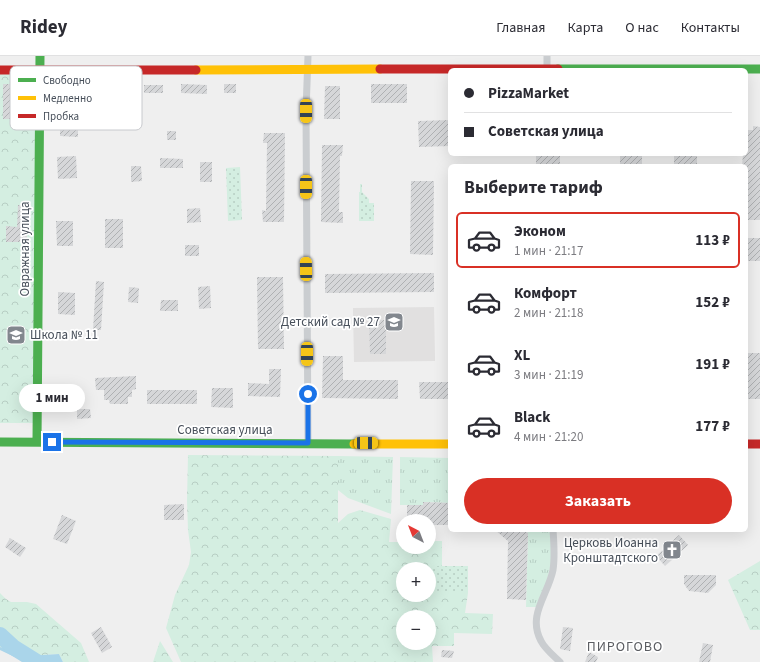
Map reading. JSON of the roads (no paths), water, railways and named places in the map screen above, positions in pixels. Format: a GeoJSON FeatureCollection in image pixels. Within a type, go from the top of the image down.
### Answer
{"type":"FeatureCollection","features":[{"type":"Feature","properties":{"kind":"street"},"geometry":{"type":"LineString","coordinates":[[308,56],[306,111],[308,443]]}},
{"type":"Feature","properties":{"kind":"street"},"geometry":{"type":"LineString","coordinates":[[547,56],[547,68]]}},
{"type":"Feature","properties":{"kind":"street"},"geometry":{"type":"LineString","coordinates":[[142,69],[448,69]]}},
{"type":"Feature","properties":{"kind":"street"},"geometry":{"type":"LineString","coordinates":[[0,70],[10,70]]}},
{"type":"Feature","properties":{"kind":"street"},"geometry":{"type":"LineString","coordinates":[[748,70],[760,70]]}},
{"type":"Feature","properties":{"kind":"street","name":"Овражная улица"},"geometry":{"type":"LineString","coordinates":[[37,442],[40,130]]}},
{"type":"Feature","properties":{"kind":"street","name":"Советская улица"},"geometry":{"type":"LineString","coordinates":[[0,442],[448,444]]}},
{"type":"Feature","properties":{"kind":"street"},"geometry":{"type":"LineString","coordinates":[[748,444],[760,444]]}},
{"type":"Feature","properties":{"kind":"street"},"geometry":{"type":"LineString","coordinates":[[553,532],[553,571],[539,607],[536,621],[537,631],[542,642],[560,662]]}},
{"type":"Feature","properties":{"kind":"water"},"geometry":{"type":"Polygon","coordinates":[[[0,647],[8,649],[13,647],[26,656],[59,654],[63,662],[25,662],[0,650],[0,647]]]}},
{"type":"Feature","properties":{"kind":"waterway"},"geometry":{"type":"LineString","coordinates":[[0,635],[13,647],[37,662]]}},
{"type":"Feature","properties":{"kind":"place","name":"Детский сад № 27"},"geometry":{"type":"Point","coordinates":[394,322]}},
{"type":"Feature","properties":{"kind":"place","name":"Школа № 11"},"geometry":{"type":"Point","coordinates":[16,335]}},
{"type":"Feature","properties":{"kind":"place","name":"Церковь Иоанна Кронштадтского"},"geometry":{"type":"Point","coordinates":[672,550]}},
{"type":"Feature","properties":{"kind":"district","name":"ПИРОГОВО"},"geometry":{"type":"Point","coordinates":[625,647]}}]}
